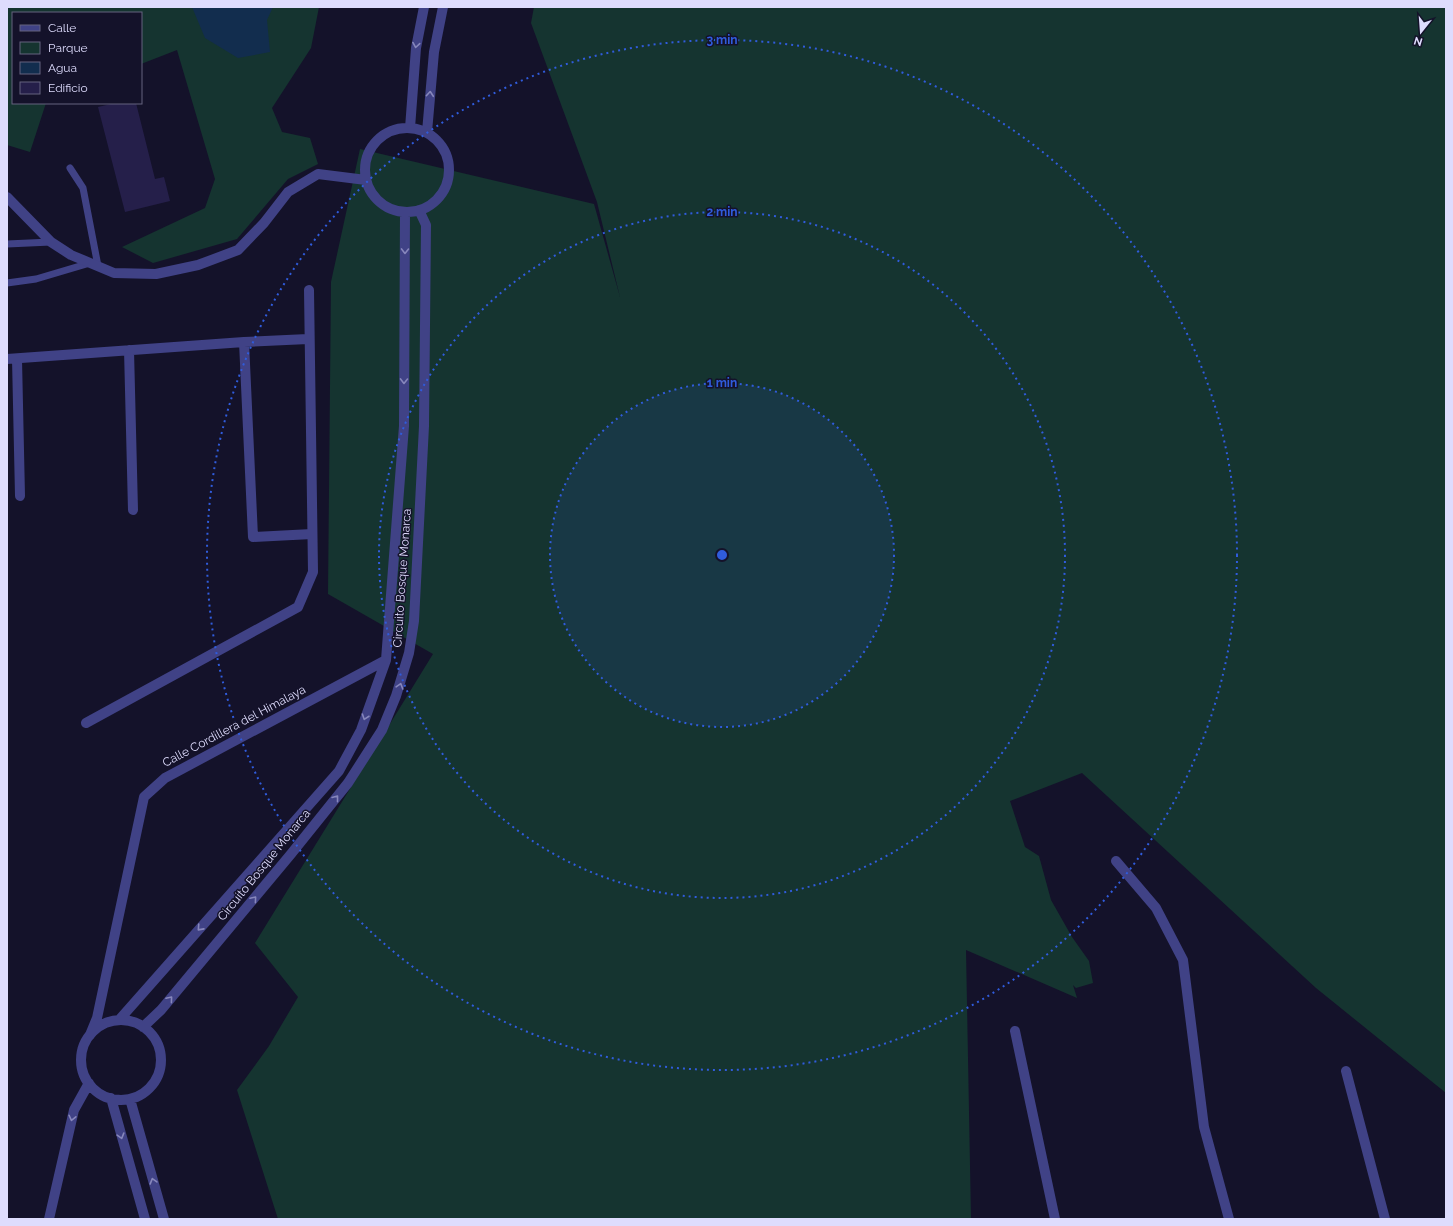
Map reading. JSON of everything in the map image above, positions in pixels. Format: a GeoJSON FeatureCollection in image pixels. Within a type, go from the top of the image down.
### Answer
{"type":"FeatureCollection","features":[{"type":"Feature","properties":{"kind":"street"},"geometry":{"type":"LineString","coordinates":[[410,128],[416,48],[424,7]]}},
{"type":"Feature","properties":{"kind":"street"},"geometry":{"type":"LineString","coordinates":[[427,132],[434,52],[443,7]]}},
{"type":"Feature","properties":{"kind":"street"},"geometry":{"type":"LineString","coordinates":[[410,128],[427,132],[438,141],[446,153],[450,167],[448,181],[442,194],[432,204],[419,210],[405,212],[392,209],[380,202],[371,192],[366,180],[365,164],[370,149],[380,137],[394,130],[410,128]]}},
{"type":"Feature","properties":{"kind":"street"},"geometry":{"type":"LineString","coordinates":[[7,197],[51,242],[71,255],[114,273],[156,274],[198,265],[238,250],[264,223],[288,192],[318,174],[366,180]]}},
{"type":"Feature","properties":{"kind":"street","name":"Circuito Bosque Monarca"},"geometry":{"type":"LineString","coordinates":[[143,1027],[161,1010],[348,783],[382,730],[396,696],[409,653],[414,621],[424,426],[426,226],[419,210]]}},
{"type":"Feature","properties":{"kind":"street","name":"Circuito Bosque Monarca"},"geometry":{"type":"LineString","coordinates":[[119,1020],[339,771],[360,730],[386,660],[404,426],[405,212]]}},
{"type":"Feature","properties":{"kind":"street"},"geometry":{"type":"LineString","coordinates":[[86,723],[298,607],[313,572],[308,339],[309,290]]}},
{"type":"Feature","properties":{"kind":"street"},"geometry":{"type":"LineString","coordinates":[[7,359],[244,342],[308,339]]}},
{"type":"Feature","properties":{"kind":"street"},"geometry":{"type":"LineString","coordinates":[[244,342],[253,537],[312,534]]}},
{"type":"Feature","properties":{"kind":"street"},"geometry":{"type":"LineString","coordinates":[[129,350],[133,510]]}},
{"type":"Feature","properties":{"kind":"street"},"geometry":{"type":"LineString","coordinates":[[18,359],[20,496]]}},
{"type":"Feature","properties":{"kind":"street","name":"Calle Cordillera del Himalaya"},"geometry":{"type":"LineString","coordinates":[[90,1035],[97,1018],[144,798],[165,778],[386,660]]}},
{"type":"Feature","properties":{"kind":"street"},"geometry":{"type":"LineString","coordinates":[[1116,860],[1156,908],[1183,960],[1204,1127],[1229,1219]]}},
{"type":"Feature","properties":{"kind":"street"},"geometry":{"type":"LineString","coordinates":[[119,1020],[132,1022],[143,1027],[152,1035],[158,1044],[161,1056],[161,1067],[157,1078],[150,1088],[141,1095],[130,1099],[111,1098],[98,1092],[89,1083],[83,1071],[81,1058],[84,1046],[90,1035],[103,1025],[119,1020]]}},
{"type":"Feature","properties":{"kind":"street"},"geometry":{"type":"LineString","coordinates":[[1015,1031],[1055,1219]]}},
{"type":"Feature","properties":{"kind":"street"},"geometry":{"type":"LineString","coordinates":[[1346,1071],[1385,1219]]}},
{"type":"Feature","properties":{"kind":"street"},"geometry":{"type":"LineString","coordinates":[[49,1219],[74,1110],[89,1083]]}},
{"type":"Feature","properties":{"kind":"street"},"geometry":{"type":"LineString","coordinates":[[111,1098],[145,1219]]}},
{"type":"Feature","properties":{"kind":"street"},"geometry":{"type":"LineString","coordinates":[[130,1099],[164,1219]]}},
{"type":"Feature","properties":{"kind":"lane"},"geometry":{"type":"LineString","coordinates":[[7,283],[36,279],[94,265],[83,188],[70,168]]}},
{"type":"Feature","properties":{"kind":"lane"},"geometry":{"type":"LineString","coordinates":[[7,244],[51,242]]}},
{"type":"Feature","properties":{"kind":"green space"},"geometry":{"type":"Polygon","coordinates":[[[7,7],[319,7],[311,48],[272,108],[282,132],[310,138],[318,164],[288,179],[237,239],[153,263],[122,247],[205,208],[215,179],[177,50],[142,64],[142,12],[12,12],[12,104],[46,104],[30,152],[7,145],[7,7]]]}},
{"type":"Feature","properties":{"kind":"green space"},"geometry":{"type":"Polygon","coordinates":[[[534,7],[1446,7],[1446,1093],[1316,988],[1082,773],[1010,801],[1025,847],[1039,856],[1051,900],[1072,937],[1089,961],[1093,983],[1076,988],[1073,985],[1077,998],[966,950],[971,1219],[278,1219],[237,1090],[269,1046],[298,997],[255,943],[433,654],[328,594],[331,282],[360,149],[594,204],[620,297],[597,202],[531,23],[534,7]]]}},
{"type":"Feature","properties":{"kind":"water"},"geometry":{"type":"Polygon","coordinates":[[[192,7],[273,7],[267,20],[270,52],[238,58],[205,38],[192,7]]]}},
{"type":"Feature","properties":{"kind":"building"},"geometry":{"type":"Polygon","coordinates":[[[111,104],[136,104],[155,179],[164,177],[170,201],[125,212],[98,107],[111,104]]]}}]}
